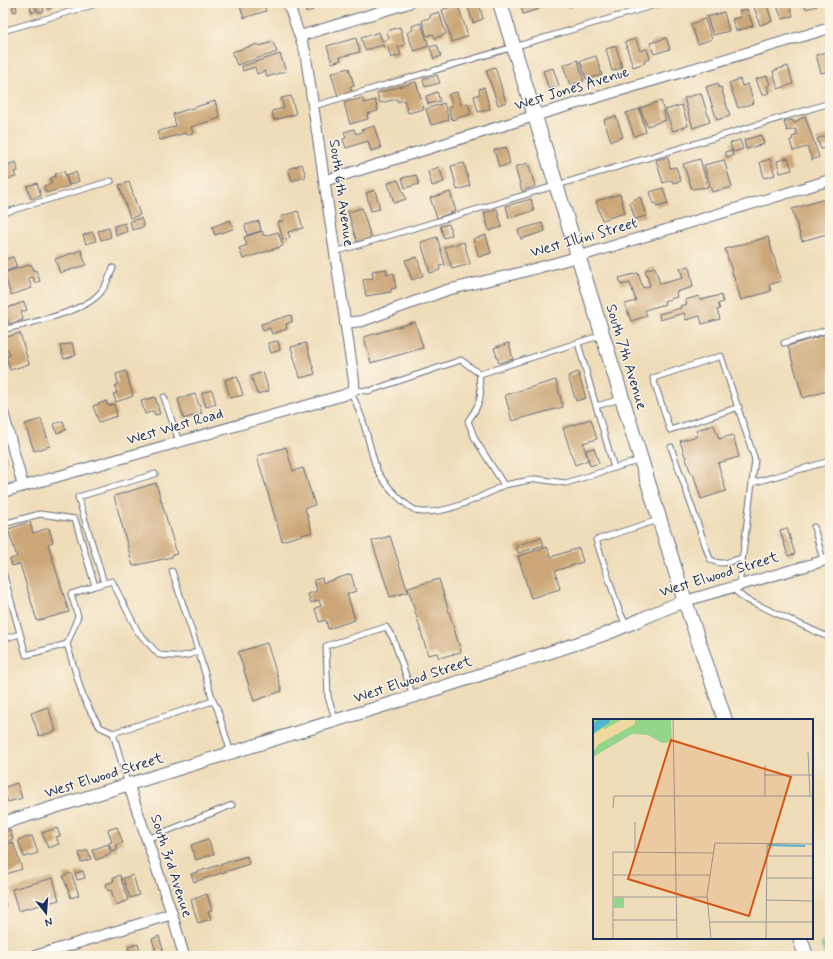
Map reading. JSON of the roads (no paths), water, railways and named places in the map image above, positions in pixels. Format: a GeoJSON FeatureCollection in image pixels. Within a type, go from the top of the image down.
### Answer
{"type":"FeatureCollection","features":[{"type":"Feature","properties":{"kind":"main road","name":"South 7th Avenue"},"geometry":{"type":"LineString","coordinates":[[500,3],[659,519],[685,601],[726,719]]}},
{"type":"Feature","properties":{"kind":"main road"},"geometry":{"type":"LineString","coordinates":[[800,939],[806,956]]}},
{"type":"Feature","properties":{"kind":"street","name":"South 6th Avenue"},"geometry":{"type":"LineString","coordinates":[[288,3],[305,51],[346,323],[354,381],[352,391]]}},
{"type":"Feature","properties":{"kind":"street"},"geometry":{"type":"LineString","coordinates":[[300,36],[409,3]]}},
{"type":"Feature","properties":{"kind":"street","name":"West Jones Avenue"},"geometry":{"type":"LineString","coordinates":[[324,181],[534,116],[830,28]]}},
{"type":"Feature","properties":{"kind":"street","name":"West Illini Street"},"geometry":{"type":"LineString","coordinates":[[346,323],[362,321],[447,290],[578,257],[830,180]]}},
{"type":"Feature","properties":{"kind":"street","name":"West West Road"},"geometry":{"type":"LineString","coordinates":[[3,492],[344,395],[352,391]]}},
{"type":"Feature","properties":{"kind":"street"},"geometry":{"type":"LineString","coordinates":[[3,412],[23,486]]}},
{"type":"Feature","properties":{"kind":"street","name":"West Elwood Street"},"geometry":{"type":"LineString","coordinates":[[3,823],[129,786],[413,697],[627,627],[659,610],[685,601],[826,559]]}},
{"type":"Feature","properties":{"kind":"street","name":"South 3rd Avenue"},"geometry":{"type":"LineString","coordinates":[[129,786],[172,914],[184,956]]}},
{"type":"Feature","properties":{"kind":"street"},"geometry":{"type":"LineString","coordinates":[[34,956],[172,914]]}},
{"type":"Feature","properties":{"kind":"lane"},"geometry":{"type":"LineString","coordinates":[[3,31],[100,3]]}},
{"type":"Feature","properties":{"kind":"lane"},"geometry":{"type":"LineString","coordinates":[[314,106],[662,3]]}},
{"type":"Feature","properties":{"kind":"lane"},"geometry":{"type":"LineString","coordinates":[[335,252],[830,104]]}},
{"type":"Feature","properties":{"kind":"lane"},"geometry":{"type":"LineString","coordinates":[[3,213],[111,181]]}},
{"type":"Feature","properties":{"kind":"lane"},"geometry":{"type":"LineString","coordinates":[[3,330],[81,307],[98,296],[106,285],[113,268]]}},
{"type":"Feature","properties":{"kind":"lane"},"geometry":{"type":"LineString","coordinates":[[784,343],[830,329]]}},
{"type":"Feature","properties":{"kind":"lane"},"geometry":{"type":"LineString","coordinates":[[480,374],[602,335]]}},
{"type":"Feature","properties":{"kind":"lane"},"geometry":{"type":"LineString","coordinates":[[578,343],[614,468]]}},
{"type":"Feature","properties":{"kind":"lane"},"geometry":{"type":"LineString","coordinates":[[739,407],[670,430],[653,378],[721,356],[739,407],[755,460],[742,558],[735,586],[745,599],[830,638]]}},
{"type":"Feature","properties":{"kind":"lane"},"geometry":{"type":"LineString","coordinates":[[480,374],[461,360],[369,391],[352,391],[359,408],[377,469],[385,482],[412,509],[422,512],[444,509],[485,496],[504,485],[536,479],[566,483],[641,460]]}},
{"type":"Feature","properties":{"kind":"lane"},"geometry":{"type":"LineString","coordinates":[[480,374],[478,381],[481,396],[476,409],[468,421],[475,439],[504,485]]}},
{"type":"Feature","properties":{"kind":"lane"},"geometry":{"type":"LineString","coordinates":[[164,397],[179,442]]}},
{"type":"Feature","properties":{"kind":"lane"},"geometry":{"type":"LineString","coordinates":[[596,406],[622,398]]}},
{"type":"Feature","properties":{"kind":"lane"},"geometry":{"type":"LineString","coordinates":[[671,447],[710,559],[716,564],[722,564],[742,558]]}},
{"type":"Feature","properties":{"kind":"lane"},"geometry":{"type":"LineString","coordinates":[[752,484],[830,461]]}},
{"type":"Feature","properties":{"kind":"lane"},"geometry":{"type":"LineString","coordinates":[[104,583],[78,497],[155,474]]}},
{"type":"Feature","properties":{"kind":"lane"},"geometry":{"type":"LineString","coordinates":[[3,524],[40,514],[75,519],[95,586]]}},
{"type":"Feature","properties":{"kind":"lane"},"geometry":{"type":"LineString","coordinates":[[627,627],[619,610],[596,540],[659,519]]}},
{"type":"Feature","properties":{"kind":"lane"},"geometry":{"type":"LineString","coordinates":[[814,527],[826,559]]}},
{"type":"Feature","properties":{"kind":"lane"},"geometry":{"type":"LineString","coordinates":[[172,571],[231,754]]}},
{"type":"Feature","properties":{"kind":"lane"},"geometry":{"type":"LineString","coordinates":[[3,572],[4,583],[26,655],[67,644]]}},
{"type":"Feature","properties":{"kind":"lane"},"geometry":{"type":"LineString","coordinates":[[198,650],[192,655],[184,657],[159,655],[138,632],[112,581],[71,594],[78,616],[67,644],[83,697],[100,727],[113,733],[213,701]]}},
{"type":"Feature","properties":{"kind":"lane"},"geometry":{"type":"LineString","coordinates":[[336,721],[328,697],[326,646],[386,627],[393,638],[413,697]]}},
{"type":"Feature","properties":{"kind":"lane"},"geometry":{"type":"LineString","coordinates":[[3,640],[20,634]]}},
{"type":"Feature","properties":{"kind":"lane"},"geometry":{"type":"LineString","coordinates":[[113,733],[129,786]]}},
{"type":"Feature","properties":{"kind":"lane"},"geometry":{"type":"LineString","coordinates":[[147,839],[232,805]]}},
{"type":"Feature","properties":{"kind":"waterway"},"geometry":{"type":"LineString","coordinates":[[3,482],[19,478]]}}]}
